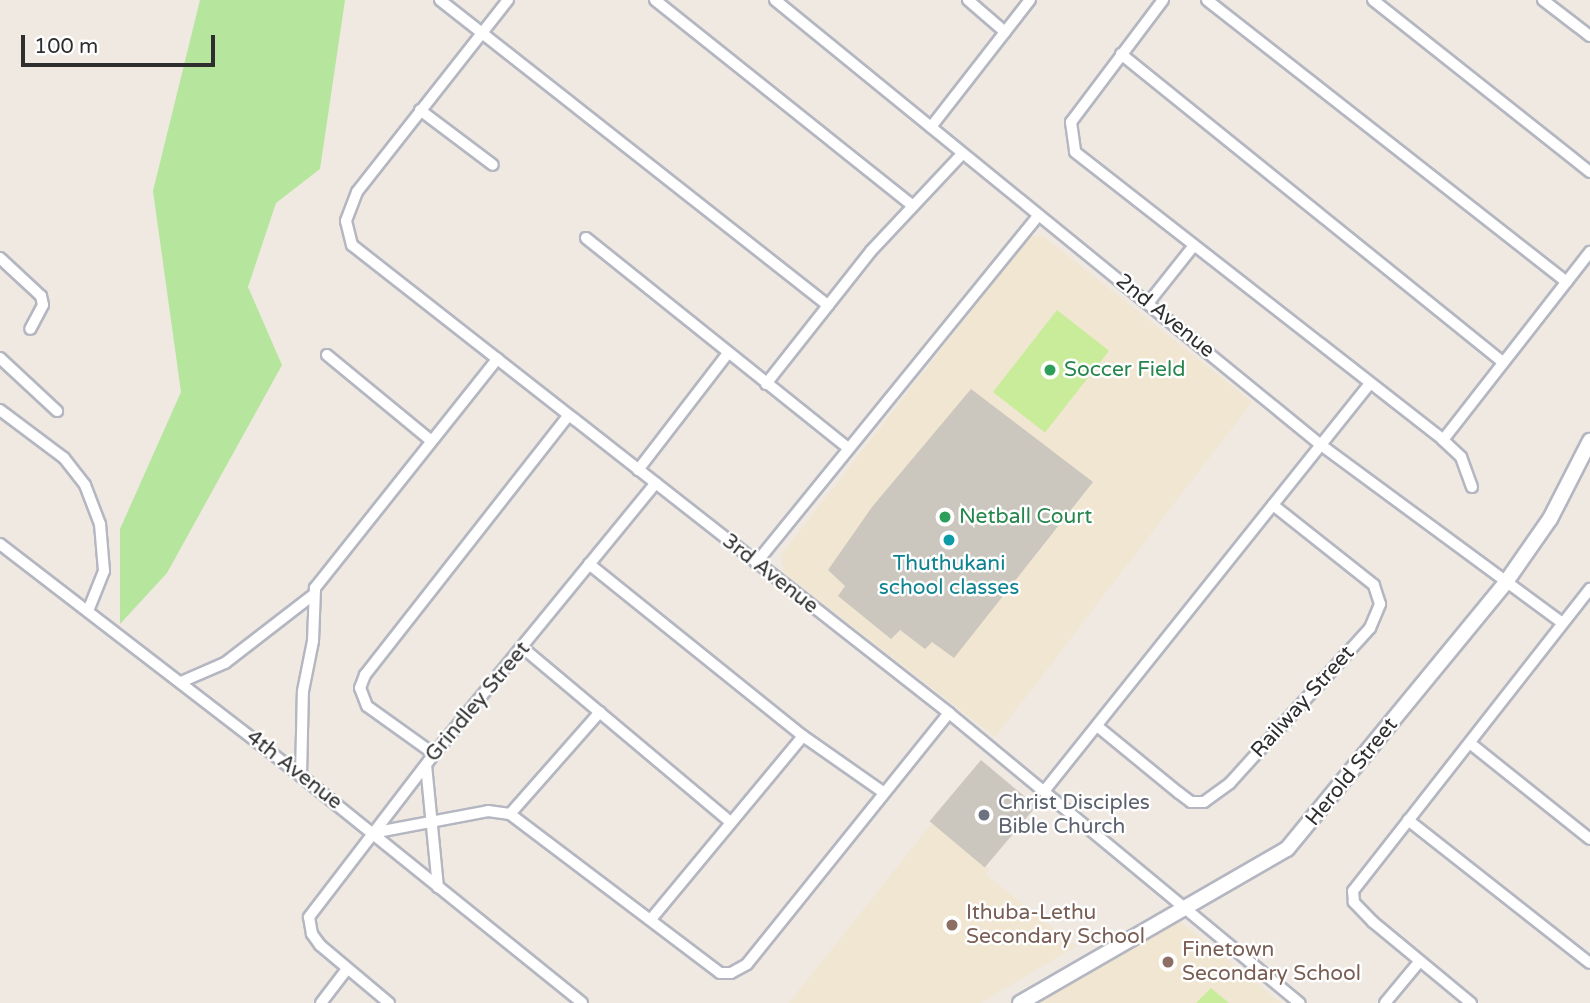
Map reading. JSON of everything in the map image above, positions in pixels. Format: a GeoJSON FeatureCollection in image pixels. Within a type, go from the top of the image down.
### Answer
{"type":"FeatureCollection","features":[{"type":"Feature","properties":{"kind":"street"},"geometry":{"type":"LineString","coordinates":[[440,0],[828,305]]}},
{"type":"Feature","properties":{"kind":"street"},"geometry":{"type":"LineString","coordinates":[[493,165],[420,110],[508,0]]}},
{"type":"Feature","properties":{"kind":"street"},"geometry":{"type":"LineString","coordinates":[[655,0],[911,204]]}},
{"type":"Feature","properties":{"kind":"street","name":"2nd Avenue"},"geometry":{"type":"LineString","coordinates":[[775,0],[1037,217],[1149,302],[1321,445],[1562,623]]}},
{"type":"Feature","properties":{"kind":"street"},"geometry":{"type":"LineString","coordinates":[[968,0],[1005,32]]}},
{"type":"Feature","properties":{"kind":"street"},"geometry":{"type":"LineString","coordinates":[[931,127],[1030,0]]}},
{"type":"Feature","properties":{"kind":"street"},"geometry":{"type":"LineString","coordinates":[[1163,0],[1071,122],[1071,145],[1082,159],[1192,248],[1368,386],[1443,440],[1461,457],[1472,487]]}},
{"type":"Feature","properties":{"kind":"street"},"geometry":{"type":"LineString","coordinates":[[1207,0],[1567,282]]}},
{"type":"Feature","properties":{"kind":"street"},"geometry":{"type":"LineString","coordinates":[[1373,0],[1590,172]]}},
{"type":"Feature","properties":{"kind":"street"},"geometry":{"type":"LineString","coordinates":[[1543,0],[1590,36]]}},
{"type":"Feature","properties":{"kind":"street"},"geometry":{"type":"LineString","coordinates":[[1121,54],[1503,362]]}},
{"type":"Feature","properties":{"kind":"street","name":"3rd Avenue"},"geometry":{"type":"LineString","coordinates":[[420,110],[348,209],[346,231],[352,245],[949,713],[1300,1003]]}},
{"type":"Feature","properties":{"kind":"street"},"geometry":{"type":"LineString","coordinates":[[766,384],[911,204],[962,154]]}},
{"type":"Feature","properties":{"kind":"street"},"geometry":{"type":"LineString","coordinates":[[756,564],[847,447],[1037,217]]}},
{"type":"Feature","properties":{"kind":"street"},"geometry":{"type":"LineString","coordinates":[[586,238],[847,447]]}},
{"type":"Feature","properties":{"kind":"street"},"geometry":{"type":"LineString","coordinates":[[1149,302],[1192,248]]}},
{"type":"Feature","properties":{"kind":"street"},"geometry":{"type":"LineString","coordinates":[[1443,440],[1590,252]]}},
{"type":"Feature","properties":{"kind":"street"},"geometry":{"type":"LineString","coordinates":[[0,258],[41,296],[43,305],[30,329]]}},
{"type":"Feature","properties":{"kind":"street"},"geometry":{"type":"LineString","coordinates":[[638,470],[728,353]]}},
{"type":"Feature","properties":{"kind":"street"},"geometry":{"type":"LineString","coordinates":[[327,355],[429,439]]}},
{"type":"Feature","properties":{"kind":"street"},"geometry":{"type":"LineString","coordinates":[[0,358],[57,411]]}},
{"type":"Feature","properties":{"kind":"street"},"geometry":{"type":"LineString","coordinates":[[181,682],[225,663],[313,595],[429,439],[497,359]]}},
{"type":"Feature","properties":{"kind":"street"},"geometry":{"type":"LineString","coordinates":[[1045,790],[1368,386]]}},
{"type":"Feature","properties":{"kind":"street"},"geometry":{"type":"LineString","coordinates":[[0,410],[64,458],[85,485],[100,524],[104,571],[88,611]]}},
{"type":"Feature","properties":{"kind":"street"},"geometry":{"type":"LineString","coordinates":[[434,754],[367,706],[360,688],[365,675],[569,415]]}},
{"type":"Feature","properties":{"kind":"street","name":"Herold Street"},"geometry":{"type":"LineString","coordinates":[[1020,1003],[1287,849],[1506,582],[1550,519],[1590,441]]}},
{"type":"Feature","properties":{"kind":"street","name":"Grindley Street"},"geometry":{"type":"LineString","coordinates":[[347,970],[320,945],[309,925],[309,917],[434,754],[656,484]]}},
{"type":"Feature","properties":{"kind":"street","name":"Railway Street"},"geometry":{"type":"LineString","coordinates":[[1097,726],[1185,797],[1204,802],[1230,783],[1370,628],[1380,604],[1374,586],[1273,505]]}},
{"type":"Feature","properties":{"kind":"street","name":"4th Avenue"},"geometry":{"type":"LineString","coordinates":[[0,544],[301,776],[582,1003]]}},
{"type":"Feature","properties":{"kind":"street"},"geometry":{"type":"LineString","coordinates":[[589,564],[803,736],[883,792]]}},
{"type":"Feature","properties":{"kind":"street"},"geometry":{"type":"LineString","coordinates":[[1471,1003],[1419,962],[1354,902],[1356,885],[1471,744],[1590,589]]}},
{"type":"Feature","properties":{"kind":"street"},"geometry":{"type":"LineString","coordinates":[[301,776],[303,691],[316,621],[313,595]]}},
{"type":"Feature","properties":{"kind":"street"},"geometry":{"type":"LineString","coordinates":[[523,648],[730,821]]}},
{"type":"Feature","properties":{"kind":"street"},"geometry":{"type":"LineString","coordinates":[[510,814],[600,712]]}},
{"type":"Feature","properties":{"kind":"street"},"geometry":{"type":"LineString","coordinates":[[372,833],[488,811],[510,814],[652,918],[720,973],[739,970],[949,713]]}},
{"type":"Feature","properties":{"kind":"street"},"geometry":{"type":"LineString","coordinates":[[652,918],[803,736]]}},
{"type":"Feature","properties":{"kind":"street"},"geometry":{"type":"LineString","coordinates":[[1471,744],[1590,839]]}},
{"type":"Feature","properties":{"kind":"street"},"geometry":{"type":"LineString","coordinates":[[426,765],[438,887]]}},
{"type":"Feature","properties":{"kind":"street"},"geometry":{"type":"LineString","coordinates":[[1408,820],[1590,963]]}},
{"type":"Feature","properties":{"kind":"street"},"geometry":{"type":"LineString","coordinates":[[1385,1003],[1419,962]]}},
{"type":"Feature","properties":{"kind":"street"},"geometry":{"type":"LineString","coordinates":[[321,1003],[347,970],[389,1003]]}},
{"type":"Feature","properties":{"kind":"shaded area"},"geometry":{"type":"Polygon","coordinates":[[[1043,236],[1252,402],[995,737],[784,573],[781,555],[1029,237],[1043,236]]]}},
{"type":"Feature","properties":{"kind":"shaded area","name":"Ithuba-Lethu Secondary School"},"geometry":{"type":"Polygon","coordinates":[[[932,823],[989,869],[986,875],[1076,946],[981,1003],[789,1003],[932,823]]]}},
{"type":"Feature","properties":{"kind":"shaded area","name":"Finetown Secondary School"},"geometry":{"type":"Polygon","coordinates":[[[1179,921],[1281,1003],[1035,1003],[1179,921]]]}},
{"type":"Feature","properties":{"kind":"green space"},"geometry":{"type":"Polygon","coordinates":[[[200,0],[345,0],[320,169],[276,203],[248,287],[282,365],[167,573],[120,624],[120,529],[181,392],[153,191],[200,0]]]}},
{"type":"Feature","properties":{"kind":"green space","name":"Soccer Field"},"geometry":{"type":"Polygon","coordinates":[[[1057,310],[1109,351],[1045,433],[993,392],[1057,310]]]}},
{"type":"Feature","properties":{"kind":"green space"},"geometry":{"type":"Polygon","coordinates":[[[1211,988],[1229,1003],[1196,1003],[1211,988]]]}},
{"type":"Feature","properties":{"kind":"building","name":"Thuthukani school classes"},"geometry":{"type":"Polygon","coordinates":[[[971,389],[1093,482],[954,658],[932,642],[925,649],[900,630],[891,639],[838,596],[845,586],[828,570],[872,507],[971,389]]]}},
{"type":"Feature","properties":{"kind":"building","name":"Christ Disciples Bible Church"},"geometry":{"type":"Polygon","coordinates":[[[981,760],[1036,806],[985,868],[930,821],[981,760]]]}},
{"type":"Feature","properties":{"kind":"place","name":"Soccer Field"},"geometry":{"type":"Point","coordinates":[1050,370]}},
{"type":"Feature","properties":{"kind":"place","name":"Netball Court"},"geometry":{"type":"Point","coordinates":[945,517]}},
{"type":"Feature","properties":{"kind":"place","name":"Thuthukani school classes"},"geometry":{"type":"Point","coordinates":[949,540]}},
{"type":"Feature","properties":{"kind":"place","name":"Christ Disciples Bible Church"},"geometry":{"type":"Point","coordinates":[984,815]}},
{"type":"Feature","properties":{"kind":"place","name":"Ithuba-Lethu Secondary School"},"geometry":{"type":"Point","coordinates":[952,925]}},
{"type":"Feature","properties":{"kind":"place","name":"Finetown Secondary School"},"geometry":{"type":"Point","coordinates":[1168,962]}}]}
